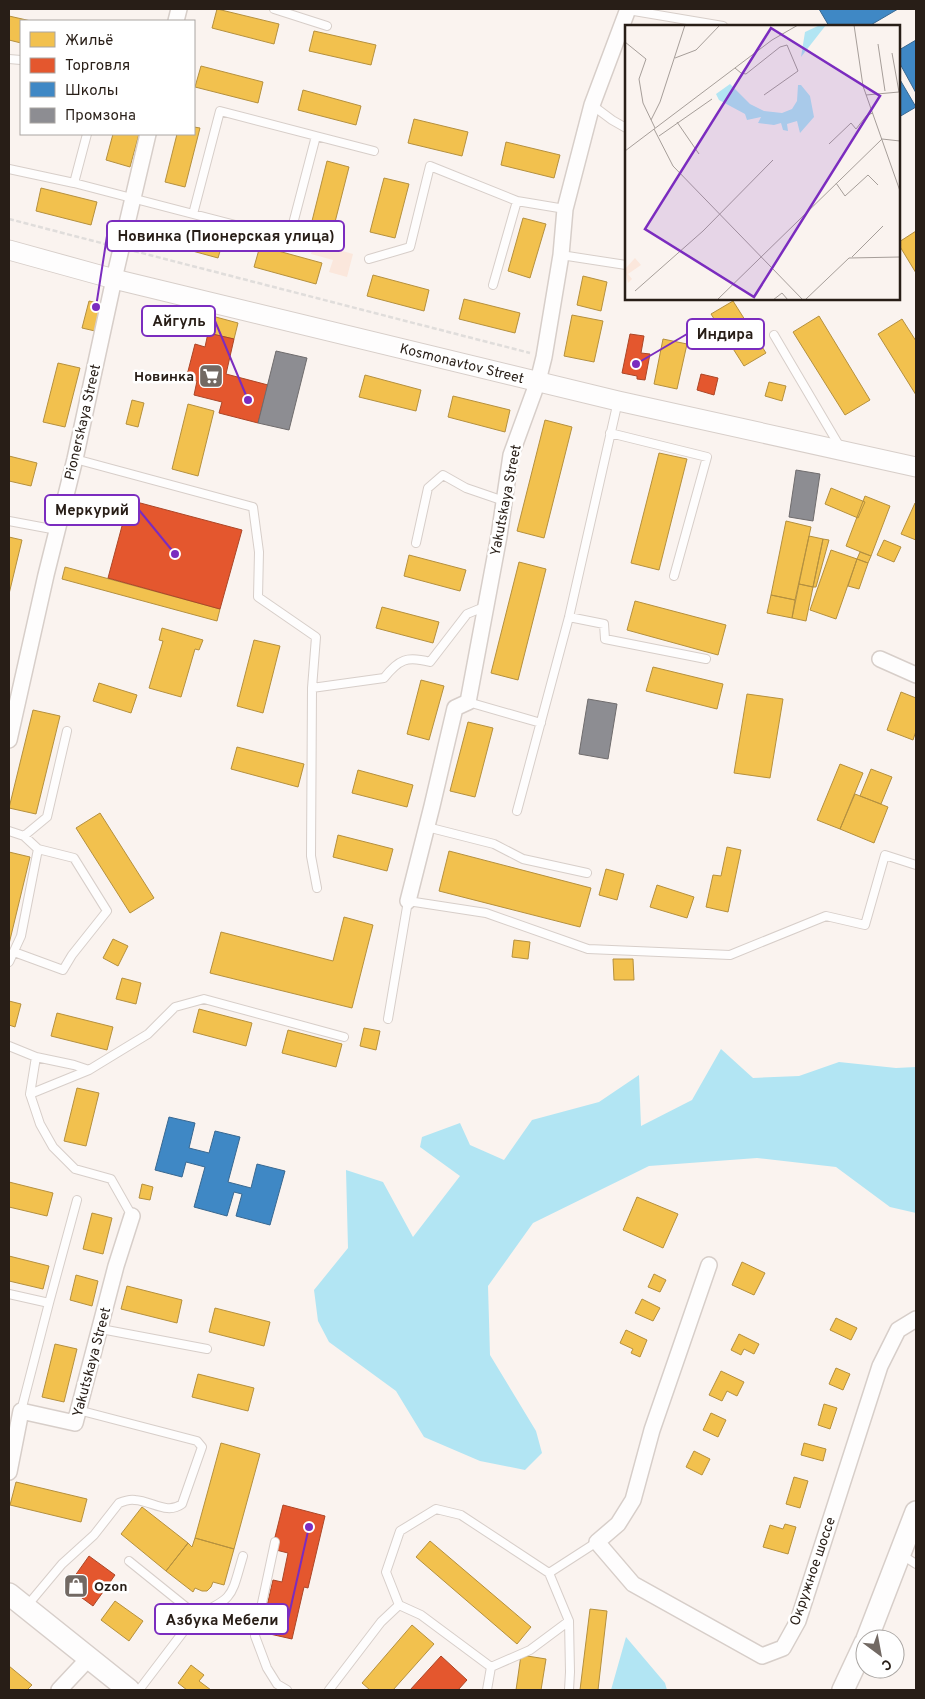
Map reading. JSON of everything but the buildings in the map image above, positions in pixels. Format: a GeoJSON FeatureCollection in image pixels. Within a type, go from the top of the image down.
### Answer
{"type":"FeatureCollection","features":[{"type":"Feature","properties":{"kind":"main road"},"geometry":{"type":"LineString","coordinates":[[872,1629],[908,1559],[916,1512]]}},
{"type":"Feature","properties":{"kind":"main road"},"geometry":{"type":"LineString","coordinates":[[9,1594],[129,1690]]}},
{"type":"Feature","properties":{"kind":"main road"},"geometry":{"type":"LineString","coordinates":[[844,1690],[855,1665]]}},
{"type":"Feature","properties":{"kind":"street","name":"Yakutskaya Street"},"geometry":{"type":"LineString","coordinates":[[468,702],[484,607],[499,536],[511,455],[538,381],[544,357],[562,256],[565,209],[592,105],[628,9]]}},
{"type":"Feature","properties":{"kind":"street","name":"Pionerskaya Street"},"geometry":{"type":"LineString","coordinates":[[9,740],[75,459],[132,198],[148,135]]}},
{"type":"Feature","properties":{"kind":"street","name":"Kosmonavtov Street"},"geometry":{"type":"LineString","coordinates":[[9,250],[114,279],[618,401],[916,468]]}},
{"type":"Feature","properties":{"kind":"street"},"geometry":{"type":"LineString","coordinates":[[880,659],[916,675]]}},
{"type":"Feature","properties":{"kind":"street"},"geometry":{"type":"LineString","coordinates":[[408,901],[455,708],[468,702]]}},
{"type":"Feature","properties":{"kind":"street","name":"Yakutskaya Street"},"geometry":{"type":"LineString","coordinates":[[22,1411],[75,1423],[116,1266],[132,1216]]}},
{"type":"Feature","properties":{"kind":"street"},"geometry":{"type":"LineString","coordinates":[[597,1542],[618,1524],[633,1500],[652,1430],[709,1265]]}},
{"type":"Feature","properties":{"kind":"street","name":"Окружное шоссе"},"geometry":{"type":"LineString","coordinates":[[597,1542],[633,1584],[649,1594],[762,1656],[782,1648],[798,1621],[880,1366],[898,1330],[916,1319]]}},
{"type":"Feature","properties":{"kind":"street"},"geometry":{"type":"LineString","coordinates":[[9,1472],[22,1411]]}},
{"type":"Feature","properties":{"kind":"street"},"geometry":{"type":"LineString","coordinates":[[59,1690],[89,1658]]}},
{"type":"Feature","properties":{"kind":"lane"},"geometry":{"type":"LineString","coordinates":[[274,9],[327,26]]}},
{"type":"Feature","properties":{"kind":"lane"},"geometry":{"type":"LineString","coordinates":[[628,9],[717,25]]}},
{"type":"Feature","properties":{"kind":"lane"},"geometry":{"type":"LineString","coordinates":[[592,105],[625,127]]}},
{"type":"Feature","properties":{"kind":"lane"},"geometry":{"type":"LineString","coordinates":[[193,214],[220,111],[374,150]]}},
{"type":"Feature","properties":{"kind":"lane"},"geometry":{"type":"LineString","coordinates":[[74,183],[87,135]]}},
{"type":"Feature","properties":{"kind":"lane"},"geometry":{"type":"LineString","coordinates":[[9,169],[74,183],[289,239],[316,136]]}},
{"type":"Feature","properties":{"kind":"lane"},"geometry":{"type":"LineString","coordinates":[[369,259],[410,247],[430,166],[517,201],[565,209]]}},
{"type":"Feature","properties":{"kind":"lane"},"geometry":{"type":"LineString","coordinates":[[493,285],[517,201]]}},
{"type":"Feature","properties":{"kind":"lane"},"geometry":{"type":"LineString","coordinates":[[562,256],[625,265]]}},
{"type":"Feature","properties":{"kind":"lane"},"geometry":{"type":"LineString","coordinates":[[774,335],[842,451]]}},
{"type":"Feature","properties":{"kind":"lane"},"geometry":{"type":"LineString","coordinates":[[517,811],[569,617],[618,401]]}},
{"type":"Feature","properties":{"kind":"lane"},"geometry":{"type":"LineString","coordinates":[[610,433],[707,457],[674,576]]}},
{"type":"Feature","properties":{"kind":"lane"},"geometry":{"type":"LineString","coordinates":[[75,459],[253,507],[259,552],[258,598],[316,637],[312,688],[310,856],[317,888]]}},
{"type":"Feature","properties":{"kind":"lane"},"geometry":{"type":"LineString","coordinates":[[416,543],[428,488],[443,475],[466,488],[504,501]]}},
{"type":"Feature","properties":{"kind":"lane"},"geometry":{"type":"LineString","coordinates":[[9,521],[57,530]]}},
{"type":"Feature","properties":{"kind":"lane"},"geometry":{"type":"LineString","coordinates":[[312,688],[384,678],[395,664],[415,658],[430,662],[467,614],[484,607]]}},
{"type":"Feature","properties":{"kind":"lane"},"geometry":{"type":"LineString","coordinates":[[569,617],[604,624],[605,639],[706,659]]}},
{"type":"Feature","properties":{"kind":"lane"},"geometry":{"type":"LineString","coordinates":[[468,702],[541,723]]}},
{"type":"Feature","properties":{"kind":"lane"},"geometry":{"type":"LineString","coordinates":[[24,836],[47,817],[67,731]]}},
{"type":"Feature","properties":{"kind":"lane"},"geometry":{"type":"LineString","coordinates":[[427,827],[494,844],[524,859],[587,874]]}},
{"type":"Feature","properties":{"kind":"lane"},"geometry":{"type":"LineString","coordinates":[[9,831],[24,836],[38,849],[74,858],[107,911],[72,955],[63,970],[14,952]]}},
{"type":"Feature","properties":{"kind":"lane"},"geometry":{"type":"LineString","coordinates":[[9,962],[21,936],[38,849]]}},
{"type":"Feature","properties":{"kind":"lane"},"geometry":{"type":"LineString","coordinates":[[388,1019],[408,901],[486,914],[588,950],[730,955],[826,916],[865,925],[884,855],[916,865]]}},
{"type":"Feature","properties":{"kind":"lane"},"geometry":{"type":"LineString","coordinates":[[30,1094],[89,1070],[148,1034],[175,1007],[204,999],[344,1037]]}},
{"type":"Feature","properties":{"kind":"lane"},"geometry":{"type":"LineString","coordinates":[[9,1046],[36,1057],[89,1070]]}},
{"type":"Feature","properties":{"kind":"lane"},"geometry":{"type":"LineString","coordinates":[[36,1057],[30,1094],[40,1124],[53,1148],[76,1168],[111,1179],[132,1216]]}},
{"type":"Feature","properties":{"kind":"lane"},"geometry":{"type":"LineString","coordinates":[[22,1411],[77,1200]]}},
{"type":"Feature","properties":{"kind":"lane"},"geometry":{"type":"LineString","coordinates":[[9,1294],[49,1303]]}},
{"type":"Feature","properties":{"kind":"lane"},"geometry":{"type":"LineString","coordinates":[[101,1329],[207,1349]]}},
{"type":"Feature","properties":{"kind":"lane"},"geometry":{"type":"LineString","coordinates":[[25,1608],[62,1564],[94,1535],[119,1503],[135,1500],[168,1509],[177,1508],[182,1504],[202,1447],[197,1441],[78,1410]]}},
{"type":"Feature","properties":{"kind":"lane"},"geometry":{"type":"LineString","coordinates":[[491,1667],[421,1615],[399,1605],[386,1572],[400,1531],[436,1509],[461,1515],[549,1573],[569,1622],[570,1672],[568,1690]]}},
{"type":"Feature","properties":{"kind":"lane"},"geometry":{"type":"LineString","coordinates":[[275,1542],[255,1636],[267,1668],[277,1684],[286,1690]]}},
{"type":"Feature","properties":{"kind":"lane"},"geometry":{"type":"LineString","coordinates":[[549,1573],[597,1542]]}},
{"type":"Feature","properties":{"kind":"lane"},"geometry":{"type":"LineString","coordinates":[[139,1690],[196,1615],[219,1605],[232,1594],[243,1556]]}},
{"type":"Feature","properties":{"kind":"lane"},"geometry":{"type":"LineString","coordinates":[[129,1561],[196,1615]]}},
{"type":"Feature","properties":{"kind":"lane"},"geometry":{"type":"LineString","coordinates":[[329,1690],[381,1622],[399,1605]]}},
{"type":"Feature","properties":{"kind":"lane"},"geometry":{"type":"LineString","coordinates":[[491,1667],[530,1650],[569,1622]]}},
{"type":"Feature","properties":{"kind":"lane"},"geometry":{"type":"LineString","coordinates":[[487,1690],[491,1667]]}},
{"type":"Feature","properties":{"kind":"path"},"geometry":{"type":"LineString","coordinates":[[9,219],[544,357]]}},
{"type":"Feature","properties":{"kind":"shaded area"},"geometry":{"type":"Polygon","coordinates":[[[319,228],[344,235],[339,250],[353,254],[347,277],[329,272],[333,260],[311,254],[319,228]]]}},
{"type":"Feature","properties":{"kind":"water"},"geometry":{"type":"Polygon","coordinates":[[[721,1049],[753,1078],[799,1076],[839,1062],[896,1068],[916,1067],[916,1213],[890,1207],[836,1167],[757,1158],[649,1166],[533,1223],[488,1286],[490,1355],[536,1431],[542,1453],[525,1470],[480,1461],[424,1437],[396,1391],[329,1342],[318,1321],[314,1290],[348,1248],[346,1170],[383,1182],[413,1237],[460,1176],[420,1147],[422,1137],[460,1123],[470,1145],[504,1160],[532,1120],[599,1102],[639,1075],[641,1126],[692,1100],[721,1049]]]}},
{"type":"Feature","properties":{"kind":"water"},"geometry":{"type":"Polygon","coordinates":[[[626,1637],[665,1683],[667,1690],[611,1690],[626,1637]]]}},
{"type":"Feature","properties":{"kind":"place","name":"Новинка (Пионерская улица)"},"geometry":{"type":"Point","coordinates":[96,307]}},
{"type":"Feature","properties":{"kind":"place","name":"Индира"},"geometry":{"type":"Point","coordinates":[636,364]}},
{"type":"Feature","properties":{"kind":"place","name":"Новинка"},"geometry":{"type":"Point","coordinates":[211,376]}},
{"type":"Feature","properties":{"kind":"place","name":"Айгуль"},"geometry":{"type":"Point","coordinates":[248,400]}},
{"type":"Feature","properties":{"kind":"place","name":"Меркурий"},"geometry":{"type":"Point","coordinates":[175,554]}},
{"type":"Feature","properties":{"kind":"place","name":"Азбука Мебели"},"geometry":{"type":"Point","coordinates":[309,1527]}},
{"type":"Feature","properties":{"kind":"place","name":"Ozon"},"geometry":{"type":"Point","coordinates":[76,1586]}}]}
